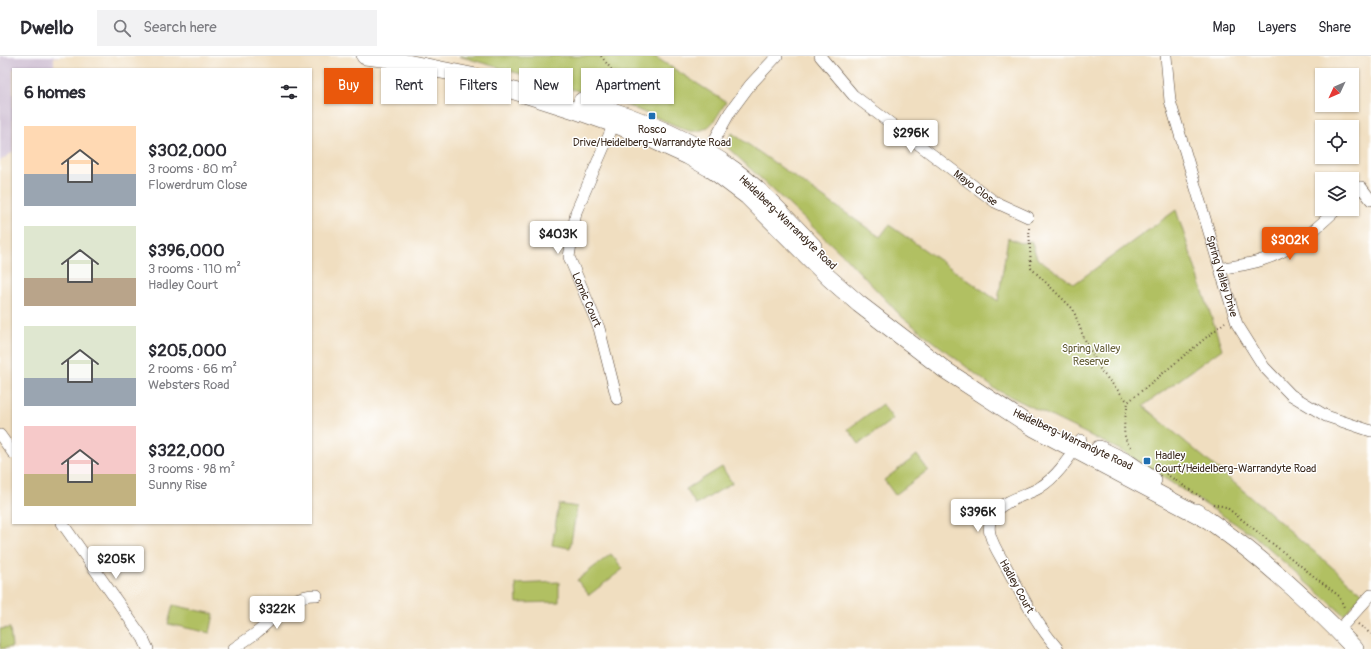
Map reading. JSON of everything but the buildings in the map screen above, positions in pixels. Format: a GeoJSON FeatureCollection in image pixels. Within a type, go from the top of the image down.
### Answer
{"type":"FeatureCollection","features":[{"type":"Feature","properties":{"kind":"main road","name":"Heidelberg-Warrandyte Road"},"geometry":{"type":"LineString","coordinates":[[365,56],[379,57],[464,76],[513,83],[552,92],[621,115],[684,141],[704,158],[733,170],[768,200],[890,328],[944,370],[998,404],[1033,418],[1078,444],[1128,463],[1160,484],[1269,566],[1314,607],[1355,649]]}},
{"type":"Feature","properties":{"kind":"street"},"geometry":{"type":"LineString","coordinates":[[704,158],[730,112],[750,85],[777,56]]}},
{"type":"Feature","properties":{"kind":"street","name":"Mayo Close"},"geometry":{"type":"LineString","coordinates":[[820,56],[853,95],[995,202],[1028,217]]}},
{"type":"Feature","properties":{"kind":"street","name":"Spring Valley Drive"},"geometry":{"type":"LineString","coordinates":[[1166,56],[1170,101],[1237,324],[1264,367],[1291,395],[1326,416],[1371,431]]}},
{"type":"Feature","properties":{"kind":"street","name":"Lomic Court"},"geometry":{"type":"LineString","coordinates":[[617,399],[599,328],[569,257],[576,212],[621,115]]}},
{"type":"Feature","properties":{"kind":"street"},"geometry":{"type":"LineString","coordinates":[[1359,189],[1361,187],[1371,200]]}},
{"type":"Feature","properties":{"kind":"street"},"geometry":{"type":"LineString","coordinates":[[1220,269],[1262,260],[1285,251],[1313,231],[1329,216]]}},
{"type":"Feature","properties":{"kind":"street"},"geometry":{"type":"LineString","coordinates":[[0,435],[12,452]]}},
{"type":"Feature","properties":{"kind":"street","name":"Hadley Court"},"geometry":{"type":"LineString","coordinates":[[1058,649],[1032,615],[1022,597],[995,547],[990,532],[990,525],[992,518],[1000,507],[1039,488],[1049,481],[1062,468],[1078,444]]}},
{"type":"Feature","properties":{"kind":"street"},"geometry":{"type":"LineString","coordinates":[[63,524],[143,638],[148,649]]}},
{"type":"Feature","properties":{"kind":"street"},"geometry":{"type":"LineString","coordinates":[[233,649],[256,633],[295,598],[308,594],[317,595]]}},
{"type":"Feature","properties":{"kind":"street"},"geometry":{"type":"LineString","coordinates":[[1338,631],[1371,595]]}},
{"type":"Feature","properties":{"kind":"path"},"geometry":{"type":"LineString","coordinates":[[602,56],[618,82],[621,115]]}},
{"type":"Feature","properties":{"kind":"path"},"geometry":{"type":"LineString","coordinates":[[1028,217],[1031,268],[1073,309],[1083,336],[1101,371],[1128,402]]}},
{"type":"Feature","properties":{"kind":"path"},"geometry":{"type":"LineString","coordinates":[[1132,448],[1126,443],[1124,432],[1128,402],[1234,314]]}},
{"type":"Feature","properties":{"kind":"path"},"geometry":{"type":"LineString","coordinates":[[1162,471],[1214,505],[1226,507],[1339,596],[1349,618],[1371,634]]}},
{"type":"Feature","properties":{"kind":"shaded area"},"geometry":{"type":"Polygon","coordinates":[[[0,56],[64,56],[54,57],[54,68],[12,68],[12,153],[0,161],[0,56]]]}},
{"type":"Feature","properties":{"kind":"green space"},"geometry":{"type":"Polygon","coordinates":[[[459,56],[654,56],[673,68],[581,68],[581,92],[573,89],[573,68],[519,68],[519,74],[511,71],[511,68],[500,68],[459,56]]]}},
{"type":"Feature","properties":{"kind":"green space"},"geometry":{"type":"Polygon","coordinates":[[[674,69],[726,102],[712,124],[703,130],[696,131],[689,131],[623,104],[674,104],[674,69]]]}},
{"type":"Feature","properties":{"kind":"green space","name":"Spring Valley Reserve"},"geometry":{"type":"Polygon","coordinates":[[[732,133],[880,237],[889,225],[998,301],[1008,238],[1021,243],[1031,241],[1037,258],[1074,284],[1176,210],[1222,349],[1143,406],[1363,594],[1344,615],[1253,535],[1122,451],[995,389],[902,317],[846,258],[726,146],[732,133]]]}},
{"type":"Feature","properties":{"kind":"green space"},"geometry":{"type":"Polygon","coordinates":[[[882,404],[893,419],[859,444],[848,429],[882,404]]]}},
{"type":"Feature","properties":{"kind":"green space"},"geometry":{"type":"Polygon","coordinates":[[[917,455],[928,470],[895,495],[884,480],[917,455]]]}},
{"type":"Feature","properties":{"kind":"green space"},"geometry":{"type":"Polygon","coordinates":[[[722,467],[732,483],[696,505],[686,489],[722,467]]]}},
{"type":"Feature","properties":{"kind":"green space"},"geometry":{"type":"Polygon","coordinates":[[[559,504],[577,507],[570,548],[552,545],[559,504]]]}},
{"type":"Feature","properties":{"kind":"green space"},"geometry":{"type":"Polygon","coordinates":[[[611,554],[623,569],[589,595],[577,580],[611,554]]]}},
{"type":"Feature","properties":{"kind":"green space"},"geometry":{"type":"Polygon","coordinates":[[[559,582],[559,602],[517,603],[516,584],[559,582]]]}},
{"type":"Feature","properties":{"kind":"green space"},"geometry":{"type":"Polygon","coordinates":[[[173,605],[214,614],[210,633],[168,624],[173,605]]]}},
{"type":"Feature","properties":{"kind":"green space"},"geometry":{"type":"Polygon","coordinates":[[[10,628],[12,647],[0,649],[0,629],[10,628]]]}},
{"type":"Feature","properties":{"kind":"place","name":"Rosco Drive/Heidelberg-Warrandyte Road"},"geometry":{"type":"Point","coordinates":[652,116]}},
{"type":"Feature","properties":{"kind":"place","name":"Hadley Court/Heidelberg-Warrandyte Road"},"geometry":{"type":"Point","coordinates":[1147,461]}}]}
